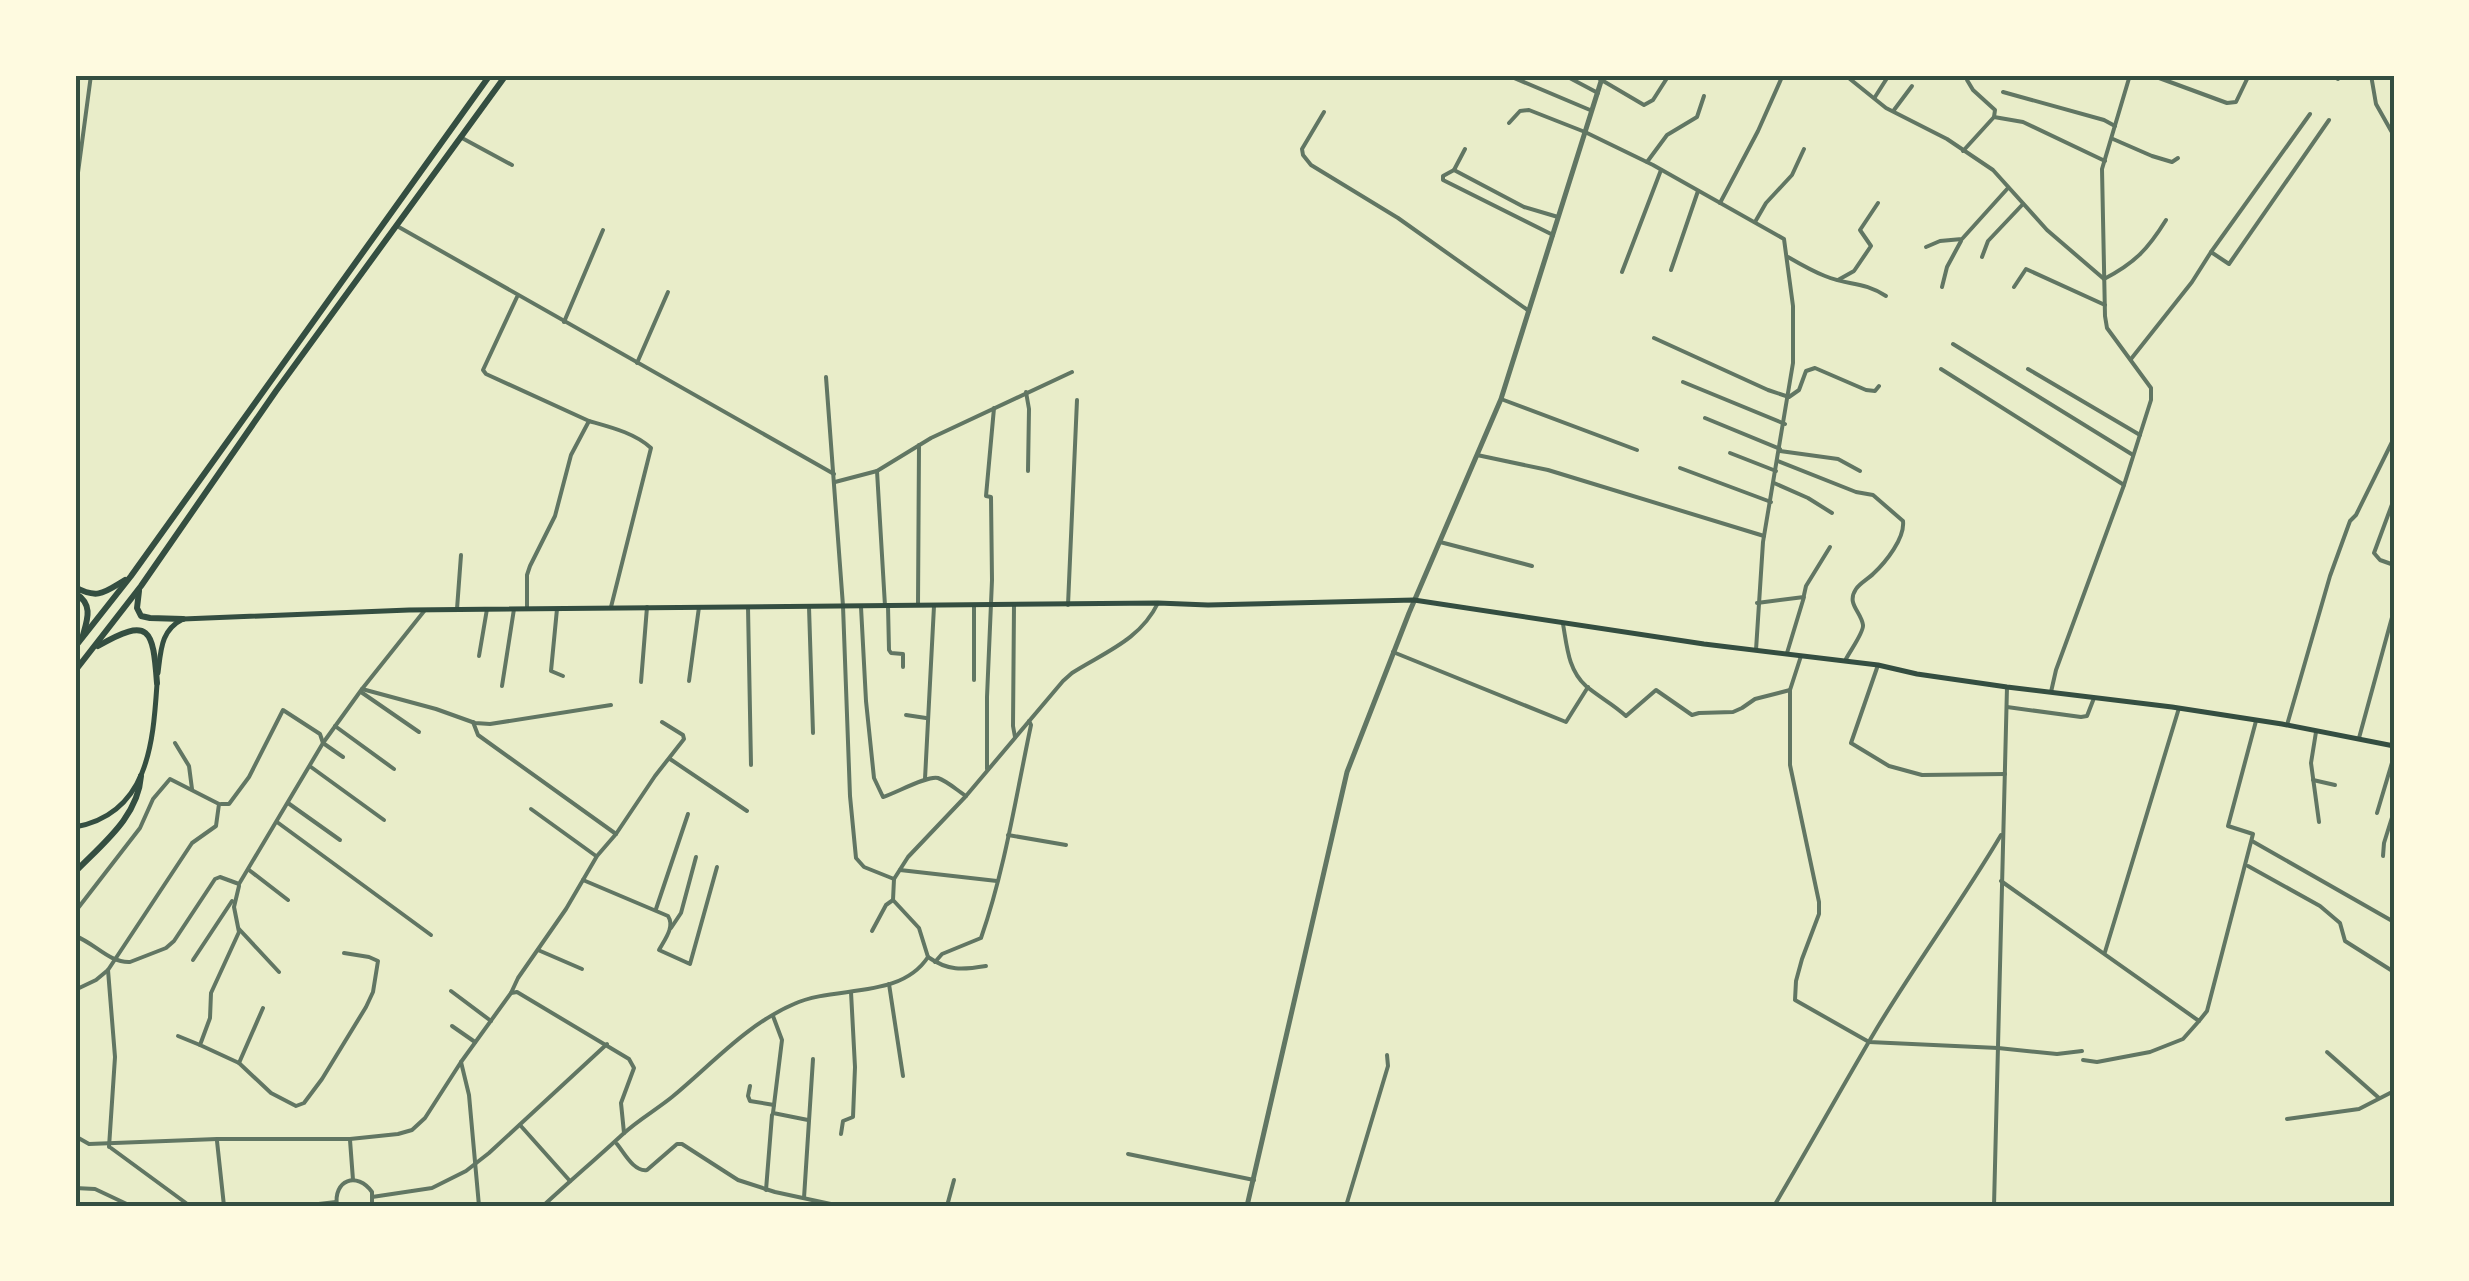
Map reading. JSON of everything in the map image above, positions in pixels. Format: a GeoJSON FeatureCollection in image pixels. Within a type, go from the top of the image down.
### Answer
{"type":"FeatureCollection","features":[{"type":"Feature","properties":{"kind":"highway"},"geometry":{"type":"LineString","coordinates":[[75,647],[131,576],[490,75]]}},
{"type":"Feature","properties":{"kind":"highway"},"geometry":{"type":"LineString","coordinates":[[75,671],[506,75]]}},
{"type":"Feature","properties":{"kind":"highway"},"geometry":{"type":"LineString","coordinates":[[75,590],[102,594],[131,576]]}},
{"type":"Feature","properties":{"kind":"highway"},"geometry":{"type":"LineString","coordinates":[[140,586],[136,608],[141,616],[184,619]]}},
{"type":"Feature","properties":{"kind":"highway"},"geometry":{"type":"LineString","coordinates":[[75,590],[88,605],[82,639]]}},
{"type":"Feature","properties":{"kind":"highway"},"geometry":{"type":"LineString","coordinates":[[92,649],[124,632],[144,632],[152,642],[157,682]]}},
{"type":"Feature","properties":{"kind":"highway"},"geometry":{"type":"LineString","coordinates":[[75,872],[133,807],[141,776]]}},
{"type":"Feature","properties":{"kind":"main road"},"geometry":{"type":"LineString","coordinates":[[75,828],[104,818],[129,796],[141,776],[153,735],[163,638],[170,627],[184,619],[426,610],[1414,600],[2287,724],[2394,746]]}},
{"type":"Feature","properties":{"kind":"street"},"geometry":{"type":"LineString","coordinates":[[75,195],[91,75]]}},
{"type":"Feature","properties":{"kind":"street"},"geometry":{"type":"LineString","coordinates":[[1507,75],[1592,110]]}},
{"type":"Feature","properties":{"kind":"street"},"geometry":{"type":"LineString","coordinates":[[1564,75],[1598,93]]}},
{"type":"Feature","properties":{"kind":"street"},"geometry":{"type":"LineString","coordinates":[[1593,75],[1644,105],[1669,75]]}},
{"type":"Feature","properties":{"kind":"street"},"geometry":{"type":"LineString","coordinates":[[1845,75],[1886,108],[1993,170],[2047,230],[2104,280]]}},
{"type":"Feature","properties":{"kind":"street"},"geometry":{"type":"LineString","coordinates":[[1875,97],[1889,75]]}},
{"type":"Feature","properties":{"kind":"street"},"geometry":{"type":"LineString","coordinates":[[1963,151],[1994,118],[1995,110],[1973,90],[1967,80],[1971,75]]}},
{"type":"Feature","properties":{"kind":"street"},"geometry":{"type":"LineString","coordinates":[[2051,692],[2151,400],[2151,388],[2107,328],[2105,305],[2100,181],[2130,75]]}},
{"type":"Feature","properties":{"kind":"street"},"geometry":{"type":"LineString","coordinates":[[2151,75],[2227,103],[2236,102],[2249,75]]}},
{"type":"Feature","properties":{"kind":"street"},"geometry":{"type":"LineString","coordinates":[[2331,75],[2338,79]]}},
{"type":"Feature","properties":{"kind":"street"},"geometry":{"type":"LineString","coordinates":[[2371,75],[2376,104],[2394,136]]}},
{"type":"Feature","properties":{"kind":"street"},"geometry":{"type":"LineString","coordinates":[[1720,203],[1782,76]]}},
{"type":"Feature","properties":{"kind":"street"},"geometry":{"type":"LineString","coordinates":[[1247,1206],[1346,778],[1392,652],[1501,399],[1602,77]]}},
{"type":"Feature","properties":{"kind":"street"},"geometry":{"type":"LineString","coordinates":[[1894,110],[1912,86]]}},
{"type":"Feature","properties":{"kind":"street"},"geometry":{"type":"LineString","coordinates":[[2003,92],[2115,126]]}},
{"type":"Feature","properties":{"kind":"street"},"geometry":{"type":"LineString","coordinates":[[1647,162],[1667,135],[1697,117],[1704,96]]}},
{"type":"Feature","properties":{"kind":"street"},"geometry":{"type":"LineString","coordinates":[[1509,123],[1520,111],[1529,110],[1585,132],[1784,239],[1795,328],[1789,397],[1764,536],[1756,650]]}},
{"type":"Feature","properties":{"kind":"street"},"geometry":{"type":"LineString","coordinates":[[1324,112],[1302,149],[1311,165],[1398,218],[1529,311]]}},
{"type":"Feature","properties":{"kind":"street"},"geometry":{"type":"LineString","coordinates":[[2132,360],[2310,114]]}},
{"type":"Feature","properties":{"kind":"street"},"geometry":{"type":"LineString","coordinates":[[1994,118],[2023,122],[2104,161]]}},
{"type":"Feature","properties":{"kind":"street"},"geometry":{"type":"LineString","coordinates":[[2211,252],[2229,264],[2329,120]]}},
{"type":"Feature","properties":{"kind":"street"},"geometry":{"type":"LineString","coordinates":[[462,138],[512,165]]}},
{"type":"Feature","properties":{"kind":"street"},"geometry":{"type":"LineString","coordinates":[[2112,139],[2172,162],[2178,158]]}},
{"type":"Feature","properties":{"kind":"street"},"geometry":{"type":"LineString","coordinates":[[1465,149],[1454,170],[1443,180],[1553,235]]}},
{"type":"Feature","properties":{"kind":"street"},"geometry":{"type":"LineString","coordinates":[[1755,222],[1766,203],[1792,176],[1804,149]]}},
{"type":"Feature","properties":{"kind":"street"},"geometry":{"type":"LineString","coordinates":[[1454,170],[1524,206],[1558,218]]}},
{"type":"Feature","properties":{"kind":"street"},"geometry":{"type":"LineString","coordinates":[[1622,272],[1661,170]]}},
{"type":"Feature","properties":{"kind":"street"},"geometry":{"type":"LineString","coordinates":[[1942,287],[1947,267],[1962,239],[2008,188]]}},
{"type":"Feature","properties":{"kind":"street"},"geometry":{"type":"LineString","coordinates":[[1671,270],[1698,191]]}},
{"type":"Feature","properties":{"kind":"street"},"geometry":{"type":"LineString","coordinates":[[1838,280],[1854,271],[1871,246],[1860,230],[1878,203]]}},
{"type":"Feature","properties":{"kind":"street"},"geometry":{"type":"LineString","coordinates":[[1982,257],[1988,242],[2023,204]]}},
{"type":"Feature","properties":{"kind":"street"},"geometry":{"type":"LineString","coordinates":[[2104,280],[2129,266],[2166,220]]}},
{"type":"Feature","properties":{"kind":"street"},"geometry":{"type":"LineString","coordinates":[[397,226],[834,474]]}},
{"type":"Feature","properties":{"kind":"street"},"geometry":{"type":"LineString","coordinates":[[564,322],[603,230]]}},
{"type":"Feature","properties":{"kind":"street"},"geometry":{"type":"LineString","coordinates":[[1926,247],[1940,240],[1962,239]]}},
{"type":"Feature","properties":{"kind":"street"},"geometry":{"type":"LineString","coordinates":[[1788,258],[1824,276],[1870,285],[1886,296]]}},
{"type":"Feature","properties":{"kind":"street"},"geometry":{"type":"LineString","coordinates":[[2014,287],[2026,269],[2105,305]]}},
{"type":"Feature","properties":{"kind":"street"},"geometry":{"type":"LineString","coordinates":[[637,363],[668,292]]}},
{"type":"Feature","properties":{"kind":"street"},"geometry":{"type":"LineString","coordinates":[[518,295],[483,370],[486,374],[646,442],[652,451],[611,608]]}},
{"type":"Feature","properties":{"kind":"street"},"geometry":{"type":"LineString","coordinates":[[1654,338],[1789,397]]}},
{"type":"Feature","properties":{"kind":"street"},"geometry":{"type":"LineString","coordinates":[[1954,344],[2133,455]]}},
{"type":"Feature","properties":{"kind":"street"},"geometry":{"type":"LineString","coordinates":[[1789,397],[1799,390],[1806,371],[1814,368],[1866,390],[1875,391],[1879,386]]}},
{"type":"Feature","properties":{"kind":"street"},"geometry":{"type":"LineString","coordinates":[[1941,369],[2124,485]]}},
{"type":"Feature","properties":{"kind":"street"},"geometry":{"type":"LineString","coordinates":[[2028,369],[2140,435]]}},
{"type":"Feature","properties":{"kind":"street"},"geometry":{"type":"LineString","coordinates":[[835,482],[878,470],[920,445],[1072,372]]}},
{"type":"Feature","properties":{"kind":"street"},"geometry":{"type":"LineString","coordinates":[[826,377],[856,858],[864,867],[894,879]]}},
{"type":"Feature","properties":{"kind":"street"},"geometry":{"type":"LineString","coordinates":[[1683,382],[1784,424]]}},
{"type":"Feature","properties":{"kind":"street"},"geometry":{"type":"LineString","coordinates":[[1026,392],[1028,470]]}},
{"type":"Feature","properties":{"kind":"street"},"geometry":{"type":"LineString","coordinates":[[1501,399],[1637,450]]}},
{"type":"Feature","properties":{"kind":"street"},"geometry":{"type":"LineString","coordinates":[[1068,605],[1076,400]]}},
{"type":"Feature","properties":{"kind":"street"},"geometry":{"type":"LineString","coordinates":[[988,771],[992,497],[986,496],[994,408]]}},
{"type":"Feature","properties":{"kind":"street"},"geometry":{"type":"LineString","coordinates":[[1705,418],[1780,450],[1838,459],[1860,470]]}},
{"type":"Feature","properties":{"kind":"street"},"geometry":{"type":"LineString","coordinates":[[527,609],[530,566],[555,516],[571,456],[589,421]]}},
{"type":"Feature","properties":{"kind":"street"},"geometry":{"type":"LineString","coordinates":[[2287,724],[2350,521],[2394,438]]}},
{"type":"Feature","properties":{"kind":"street"},"geometry":{"type":"LineString","coordinates":[[918,606],[920,445]]}},
{"type":"Feature","properties":{"kind":"street"},"geometry":{"type":"LineString","coordinates":[[1730,453],[1776,471]]}},
{"type":"Feature","properties":{"kind":"street"},"geometry":{"type":"LineString","coordinates":[[1477,455],[1548,470],[1764,536]]}},
{"type":"Feature","properties":{"kind":"street"},"geometry":{"type":"LineString","coordinates":[[1778,461],[1873,496],[1902,520],[1904,529],[1896,544],[1878,570],[1854,591],[1853,606],[1864,624],[1845,661]]}},
{"type":"Feature","properties":{"kind":"street"},"geometry":{"type":"LineString","coordinates":[[1680,468],[1771,502]]}},
{"type":"Feature","properties":{"kind":"street"},"geometry":{"type":"LineString","coordinates":[[878,470],[889,650],[903,654],[903,667]]}},
{"type":"Feature","properties":{"kind":"street"},"geometry":{"type":"LineString","coordinates":[[1774,483],[1832,514]]}},
{"type":"Feature","properties":{"kind":"street"},"geometry":{"type":"LineString","coordinates":[[2394,498],[2374,552],[2380,560],[2394,564]]}},
{"type":"Feature","properties":{"kind":"street"},"geometry":{"type":"LineString","coordinates":[[1440,542],[1532,566]]}},
{"type":"Feature","properties":{"kind":"street"},"geometry":{"type":"LineString","coordinates":[[1786,654],[1806,586],[1830,547]]}},
{"type":"Feature","properties":{"kind":"street"},"geometry":{"type":"LineString","coordinates":[[457,610],[461,555]]}},
{"type":"Feature","properties":{"kind":"street"},"geometry":{"type":"LineString","coordinates":[[1757,603],[1804,597]]}},
{"type":"Feature","properties":{"kind":"street"},"geometry":{"type":"LineString","coordinates":[[986,966],[945,968],[928,958],[918,928],[893,900],[894,879],[921,842],[966,796],[1072,672],[1139,632],[1158,603]]}},
{"type":"Feature","properties":{"kind":"street"},"geometry":{"type":"LineString","coordinates":[[809,606],[813,733]]}},
{"type":"Feature","properties":{"kind":"street"},"geometry":{"type":"LineString","coordinates":[[861,606],[874,778],[882,797],[924,779],[940,779],[966,796]]}},
{"type":"Feature","properties":{"kind":"street"},"geometry":{"type":"LineString","coordinates":[[924,779],[934,606]]}},
{"type":"Feature","properties":{"kind":"street"},"geometry":{"type":"LineString","coordinates":[[974,606],[974,680]]}},
{"type":"Feature","properties":{"kind":"street"},"geometry":{"type":"LineString","coordinates":[[1014,606],[1016,737]]}},
{"type":"Feature","properties":{"kind":"street"},"geometry":{"type":"LineString","coordinates":[[640,682],[646,607]]}},
{"type":"Feature","properties":{"kind":"street"},"geometry":{"type":"LineString","coordinates":[[689,682],[698,607]]}},
{"type":"Feature","properties":{"kind":"street"},"geometry":{"type":"LineString","coordinates":[[748,607],[751,765]]}},
{"type":"Feature","properties":{"kind":"street"},"geometry":{"type":"LineString","coordinates":[[502,686],[514,608]]}},
{"type":"Feature","properties":{"kind":"street"},"geometry":{"type":"LineString","coordinates":[[480,656],[487,609]]}},
{"type":"Feature","properties":{"kind":"street"},"geometry":{"type":"LineString","coordinates":[[556,609],[552,671],[563,676]]}},
{"type":"Feature","properties":{"kind":"street"},"geometry":{"type":"LineString","coordinates":[[279,972],[239,929],[234,907],[239,884],[322,743],[426,610]]}},
{"type":"Feature","properties":{"kind":"street"},"geometry":{"type":"LineString","coordinates":[[2359,738],[2394,610]]}},
{"type":"Feature","properties":{"kind":"street"},"geometry":{"type":"LineString","coordinates":[[1562,622],[1573,670],[1588,687],[1626,716],[1656,690],[1692,716],[1733,712],[1755,699],[1790,690]]}},
{"type":"Feature","properties":{"kind":"street"},"geometry":{"type":"LineString","coordinates":[[1392,652],[1566,722],[1588,687]]}},
{"type":"Feature","properties":{"kind":"street"},"geometry":{"type":"LineString","coordinates":[[1800,656],[1790,690],[1790,765],[1819,902],[1799,970],[1795,1000],[1869,1042],[2056,1054],[2082,1051]]}},
{"type":"Feature","properties":{"kind":"street"},"geometry":{"type":"LineString","coordinates":[[1878,665],[1851,743],[1890,766],[1922,775],[2004,774]]}},
{"type":"Feature","properties":{"kind":"street"},"geometry":{"type":"LineString","coordinates":[[1994,1206],[2007,686]]}},
{"type":"Feature","properties":{"kind":"street"},"geometry":{"type":"LineString","coordinates":[[361,690],[490,724],[611,706]]}},
{"type":"Feature","properties":{"kind":"street"},"geometry":{"type":"LineString","coordinates":[[361,690],[419,732]]}},
{"type":"Feature","properties":{"kind":"street"},"geometry":{"type":"LineString","coordinates":[[2006,707],[2081,717],[2087,716],[2094,697]]}},
{"type":"Feature","properties":{"kind":"street"},"geometry":{"type":"LineString","coordinates":[[2105,952],[2179,708]]}},
{"type":"Feature","properties":{"kind":"street"},"geometry":{"type":"LineString","coordinates":[[75,912],[140,828],[166,782],[170,779],[219,804],[229,804],[249,777],[283,710],[320,734],[322,743],[343,758]]}},
{"type":"Feature","properties":{"kind":"street"},"geometry":{"type":"LineString","coordinates":[[906,715],[928,718]]}},
{"type":"Feature","properties":{"kind":"street"},"geometry":{"type":"LineString","coordinates":[[935,962],[942,954],[981,938],[1008,836],[1029,721]]}},
{"type":"Feature","properties":{"kind":"street"},"geometry":{"type":"LineString","coordinates":[[2083,1060],[2097,1062],[2150,1052],[2182,1039],[2207,1011],[2252,840],[2253,834],[2228,826],[2256,721]]}},
{"type":"Feature","properties":{"kind":"street"},"geometry":{"type":"LineString","coordinates":[[473,722],[478,735],[616,834]]}},
{"type":"Feature","properties":{"kind":"street"},"geometry":{"type":"LineString","coordinates":[[75,1136],[89,1144],[217,1139],[350,1140],[412,1130],[425,1118],[511,993],[597,856],[684,738],[662,722]]}},
{"type":"Feature","properties":{"kind":"street"},"geometry":{"type":"LineString","coordinates":[[334,726],[394,769]]}},
{"type":"Feature","properties":{"kind":"street"},"geometry":{"type":"LineString","coordinates":[[2316,730],[2311,762],[2319,822]]}},
{"type":"Feature","properties":{"kind":"street"},"geometry":{"type":"LineString","coordinates":[[175,742],[189,766],[192,789]]}},
{"type":"Feature","properties":{"kind":"street"},"geometry":{"type":"LineString","coordinates":[[2377,813],[2394,756]]}},
{"type":"Feature","properties":{"kind":"street"},"geometry":{"type":"LineString","coordinates":[[670,759],[748,810]]}},
{"type":"Feature","properties":{"kind":"street"},"geometry":{"type":"LineString","coordinates":[[310,766],[384,820]]}},
{"type":"Feature","properties":{"kind":"street"},"geometry":{"type":"LineString","coordinates":[[2313,780],[2335,785]]}},
{"type":"Feature","properties":{"kind":"street"},"geometry":{"type":"LineString","coordinates":[[288,803],[340,840]]}},
{"type":"Feature","properties":{"kind":"street"},"geometry":{"type":"LineString","coordinates":[[75,990],[108,970],[192,843],[216,826],[219,804]]}},
{"type":"Feature","properties":{"kind":"street"},"geometry":{"type":"LineString","coordinates":[[531,809],[597,856]]}},
{"type":"Feature","properties":{"kind":"street"},"geometry":{"type":"LineString","coordinates":[[2383,856],[2394,811]]}},
{"type":"Feature","properties":{"kind":"street"},"geometry":{"type":"LineString","coordinates":[[655,911],[688,814]]}},
{"type":"Feature","properties":{"kind":"street"},"geometry":{"type":"LineString","coordinates":[[278,822],[431,935]]}},
{"type":"Feature","properties":{"kind":"street"},"geometry":{"type":"LineString","coordinates":[[1774,1206],[1869,1042],[2003,832]]}},
{"type":"Feature","properties":{"kind":"street"},"geometry":{"type":"LineString","coordinates":[[1008,836],[1066,845]]}},
{"type":"Feature","properties":{"kind":"street"},"geometry":{"type":"LineString","coordinates":[[2252,840],[2394,922]]}},
{"type":"Feature","properties":{"kind":"street"},"geometry":{"type":"LineString","coordinates":[[696,857],[681,913],[659,950],[690,964],[717,868]]}},
{"type":"Feature","properties":{"kind":"street"},"geometry":{"type":"LineString","coordinates":[[2246,865],[2320,906],[2340,923],[2346,941],[2394,972]]}},
{"type":"Feature","properties":{"kind":"street"},"geometry":{"type":"LineString","coordinates":[[249,870],[288,900]]}},
{"type":"Feature","properties":{"kind":"street"},"geometry":{"type":"LineString","coordinates":[[900,870],[997,880]]}},
{"type":"Feature","properties":{"kind":"street"},"geometry":{"type":"LineString","coordinates":[[75,936],[124,964],[166,948],[179,935],[215,879],[239,884]]}},
{"type":"Feature","properties":{"kind":"street"},"geometry":{"type":"LineString","coordinates":[[582,880],[668,916],[671,928]]}},
{"type":"Feature","properties":{"kind":"street"},"geometry":{"type":"LineString","coordinates":[[2002,880],[2199,1021]]}},
{"type":"Feature","properties":{"kind":"street"},"geometry":{"type":"LineString","coordinates":[[193,960],[235,896]]}},
{"type":"Feature","properties":{"kind":"street"},"geometry":{"type":"LineString","coordinates":[[872,932],[886,905],[893,900]]}},
{"type":"Feature","properties":{"kind":"street"},"geometry":{"type":"LineString","coordinates":[[200,1045],[210,1018],[211,994],[239,929]]}},
{"type":"Feature","properties":{"kind":"street"},"geometry":{"type":"LineString","coordinates":[[538,950],[582,970]]}},
{"type":"Feature","properties":{"kind":"street"},"geometry":{"type":"LineString","coordinates":[[178,1036],[239,1063],[279,1099],[296,1106],[304,1103],[373,992],[378,961],[344,953]]}},
{"type":"Feature","properties":{"kind":"street"},"geometry":{"type":"LineString","coordinates":[[544,1206],[624,1133],[751,1030],[798,1002],[889,984],[914,973],[928,958]]}},
{"type":"Feature","properties":{"kind":"street"},"geometry":{"type":"LineString","coordinates":[[107,1144],[115,1057],[108,970]]}},
{"type":"Feature","properties":{"kind":"street"},"geometry":{"type":"LineString","coordinates":[[889,984],[903,1076]]}},
{"type":"Feature","properties":{"kind":"street"},"geometry":{"type":"LineString","coordinates":[[451,991],[491,1021]]}},
{"type":"Feature","properties":{"kind":"street"},"geometry":{"type":"LineString","coordinates":[[511,993],[517,992],[630,1059],[634,1068],[620,1103],[624,1133]]}},
{"type":"Feature","properties":{"kind":"street"},"geometry":{"type":"LineString","coordinates":[[841,1134],[844,1121],[853,1117],[851,992]]}},
{"type":"Feature","properties":{"kind":"street"},"geometry":{"type":"LineString","coordinates":[[239,1063],[263,1008]]}},
{"type":"Feature","properties":{"kind":"street"},"geometry":{"type":"LineString","coordinates":[[766,1190],[782,1040],[773,1016]]}},
{"type":"Feature","properties":{"kind":"street"},"geometry":{"type":"LineString","coordinates":[[452,1026],[476,1042]]}},
{"type":"Feature","properties":{"kind":"street"},"geometry":{"type":"LineString","coordinates":[[372,1197],[432,1188],[474,1165],[606,1044]]}},
{"type":"Feature","properties":{"kind":"street"},"geometry":{"type":"LineString","coordinates":[[2326,1052],[2379,1098]]}},
{"type":"Feature","properties":{"kind":"street"},"geometry":{"type":"LineString","coordinates":[[1346,1206],[1388,1066],[1387,1055]]}},
{"type":"Feature","properties":{"kind":"street"},"geometry":{"type":"LineString","coordinates":[[804,1198],[813,1060]]}},
{"type":"Feature","properties":{"kind":"street"},"geometry":{"type":"LineString","coordinates":[[460,1062],[469,1095],[479,1206]]}},
{"type":"Feature","properties":{"kind":"street"},"geometry":{"type":"LineString","coordinates":[[750,1086],[750,1102],[774,1105]]}},
{"type":"Feature","properties":{"kind":"street"},"geometry":{"type":"LineString","coordinates":[[2287,1119],[2360,1110],[2394,1091]]}},
{"type":"Feature","properties":{"kind":"street"},"geometry":{"type":"LineString","coordinates":[[772,1113],[808,1120]]}},
{"type":"Feature","properties":{"kind":"street"},"geometry":{"type":"LineString","coordinates":[[520,1125],[570,1181]]}},
{"type":"Feature","properties":{"kind":"street"},"geometry":{"type":"LineString","coordinates":[[217,1139],[224,1206]]}},
{"type":"Feature","properties":{"kind":"street"},"geometry":{"type":"LineString","coordinates":[[350,1140],[353,1180]]}},
{"type":"Feature","properties":{"kind":"street"},"geometry":{"type":"LineString","coordinates":[[616,1142],[642,1171],[682,1144],[738,1180],[840,1206]]}},
{"type":"Feature","properties":{"kind":"street"},"geometry":{"type":"LineString","coordinates":[[107,1144],[190,1206]]}},
{"type":"Feature","properties":{"kind":"street"},"geometry":{"type":"LineString","coordinates":[[1128,1154],[1254,1180]]}},
{"type":"Feature","properties":{"kind":"street"},"geometry":{"type":"LineString","coordinates":[[302,1206],[337,1204],[340,1187],[353,1180],[368,1186],[372,1206]]}},
{"type":"Feature","properties":{"kind":"street"},"geometry":{"type":"LineString","coordinates":[[948,1206],[954,1180]]}},
{"type":"Feature","properties":{"kind":"street"},"geometry":{"type":"LineString","coordinates":[[75,1188],[95,1189],[131,1206]]}}]}
